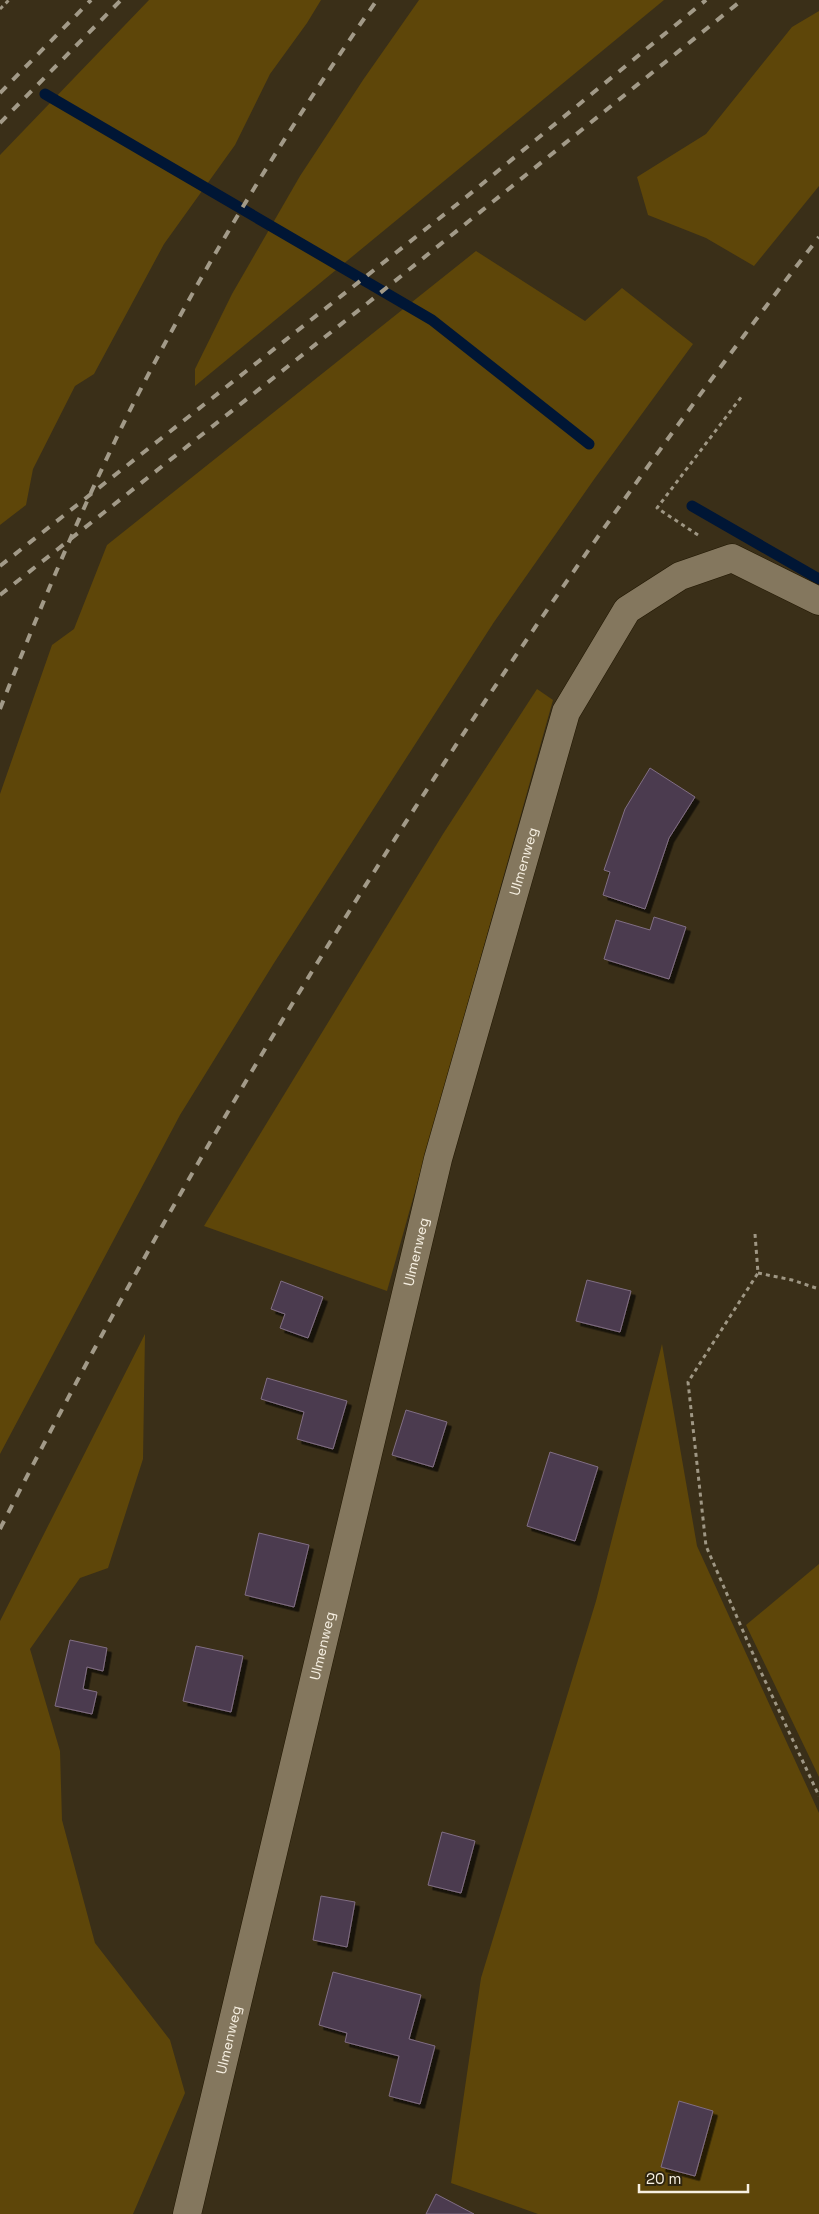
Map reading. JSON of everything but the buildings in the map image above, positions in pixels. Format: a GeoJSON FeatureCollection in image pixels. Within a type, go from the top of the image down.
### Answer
{"type":"FeatureCollection","features":[{"type":"Feature","properties":{"kind":"street"},"geometry":{"type":"LineString","coordinates":[[732,558],[819,601]]}},
{"type":"Feature","properties":{"kind":"street","name":"Ulmenweg"},"geometry":{"type":"LineString","coordinates":[[186,2214],[438,1159],[566,712],[627,610],[680,576],[732,558]]}},
{"type":"Feature","properties":{"kind":"path"},"geometry":{"type":"LineString","coordinates":[[0,9],[9,0]]}},
{"type":"Feature","properties":{"kind":"path"},"geometry":{"type":"LineString","coordinates":[[732,558],[657,508],[742,396]]}},
{"type":"Feature","properties":{"kind":"path"},"geometry":{"type":"LineString","coordinates":[[755,1234],[758,1273],[688,1382],[706,1546],[760,1670],[819,1796]]}},
{"type":"Feature","properties":{"kind":"path"},"geometry":{"type":"LineString","coordinates":[[758,1273],[792,1280],[819,1289]]}},
{"type":"Feature","properties":{"kind":"shaded area"},"geometry":{"type":"Polygon","coordinates":[[[149,0],[321,0],[307,23],[270,74],[235,145],[164,244],[94,374],[75,386],[33,469],[26,505],[0,525],[0,155],[149,0]]]}},
{"type":"Feature","properties":{"kind":"shaded area"},"geometry":{"type":"Polygon","coordinates":[[[419,0],[664,0],[195,386],[195,369],[232,294],[300,176],[363,80],[419,0]]]}},
{"type":"Feature","properties":{"kind":"shaded area"},"geometry":{"type":"Polygon","coordinates":[[[819,11],[819,186],[754,266],[706,238],[648,215],[637,177],[706,134],[792,27],[819,11]]]}},
{"type":"Feature","properties":{"kind":"shaded area"},"geometry":{"type":"Polygon","coordinates":[[[476,251],[585,321],[622,288],[693,344],[595,478],[494,622],[274,963],[180,1115],[0,1454],[0,794],[52,645],[74,629],[107,545],[476,251]]]}},
{"type":"Feature","properties":{"kind":"shaded area"},"geometry":{"type":"Polygon","coordinates":[[[537,689],[553,700],[387,1291],[204,1226],[443,834],[537,689]]]}},
{"type":"Feature","properties":{"kind":"shaded area"},"geometry":{"type":"Polygon","coordinates":[[[145,1334],[143,1459],[108,1568],[80,1578],[30,1649],[60,1751],[62,1820],[95,1943],[170,2040],[185,2093],[133,2214],[0,2214],[0,1621],[145,1334]]]}},
{"type":"Feature","properties":{"kind":"shaded area"},"geometry":{"type":"Polygon","coordinates":[[[662,1344],[697,1546],[819,1813],[819,2214],[538,2214],[451,2183],[481,1978],[596,1601],[662,1344]],[[679,2102],[661,2167],[695,2176],[713,2111],[679,2102]]]}},
{"type":"Feature","properties":{"kind":"shaded area"},"geometry":{"type":"Polygon","coordinates":[[[819,1564],[819,1777],[746,1625],[819,1564]]]}},
{"type":"Feature","properties":{"kind":"waterway"},"geometry":{"type":"LineString","coordinates":[[45,94],[432,320],[589,444]]}},
{"type":"Feature","properties":{"kind":"waterway"},"geometry":{"type":"LineString","coordinates":[[692,506],[819,579]]}},
{"type":"Feature","properties":{"kind":"railway"},"geometry":{"type":"LineString","coordinates":[[0,93],[91,0]]}},
{"type":"Feature","properties":{"kind":"railway"},"geometry":{"type":"LineString","coordinates":[[0,123],[121,0]]}},
{"type":"Feature","properties":{"kind":"railway"},"geometry":{"type":"LineString","coordinates":[[0,709],[84,507],[158,356],[245,203],[331,67],[377,0]]}},
{"type":"Feature","properties":{"kind":"railway"},"geometry":{"type":"LineString","coordinates":[[0,566],[465,198],[706,0]]}},
{"type":"Feature","properties":{"kind":"railway"},"geometry":{"type":"LineString","coordinates":[[0,595],[369,302],[742,0]]}},
{"type":"Feature","properties":{"kind":"railway"},"geometry":{"type":"LineString","coordinates":[[0,1529],[89,1359],[182,1192],[278,1027],[379,864],[484,703],[592,545],[704,390],[819,237]]}}]}
